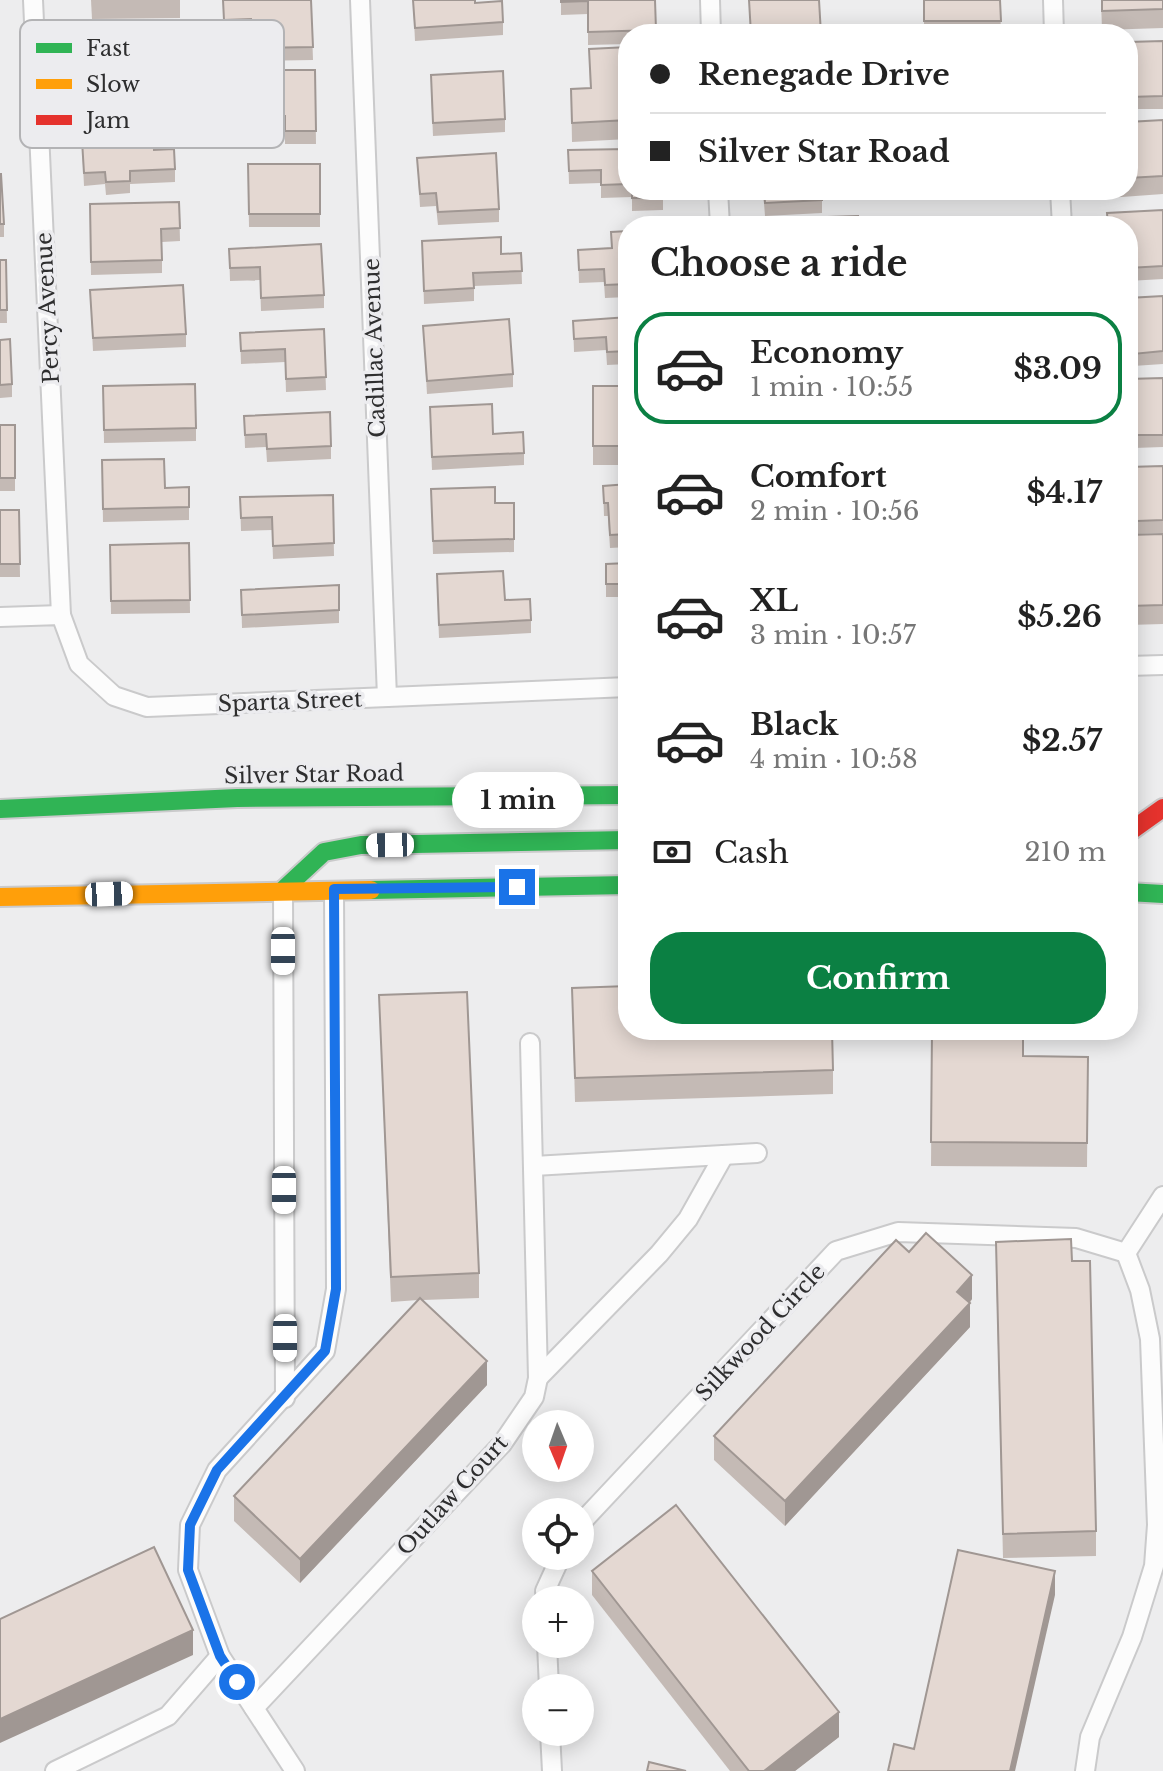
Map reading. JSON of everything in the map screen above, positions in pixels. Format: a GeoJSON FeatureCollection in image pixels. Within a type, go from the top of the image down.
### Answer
{"type":"FeatureCollection","features":[{"type":"Feature","properties":{"kind":"main road","name":"Silver Star Road"},"geometry":{"type":"LineString","coordinates":[[0,809],[237,798],[618,795]]}},
{"type":"Feature","properties":{"kind":"main road"},"geometry":{"type":"LineString","coordinates":[[1140,802],[1163,806]]}},
{"type":"Feature","properties":{"kind":"main road"},"geometry":{"type":"LineString","coordinates":[[1138,825],[1163,806]]}},
{"type":"Feature","properties":{"kind":"main road"},"geometry":{"type":"LineString","coordinates":[[283,890],[324,852],[361,845],[618,840]]}},
{"type":"Feature","properties":{"kind":"main road"},"geometry":{"type":"LineString","coordinates":[[0,897],[618,885]]}},
{"type":"Feature","properties":{"kind":"main road"},"geometry":{"type":"LineString","coordinates":[[1138,893],[1163,894]]}},
{"type":"Feature","properties":{"kind":"lane","name":"Percy Avenue"},"geometry":{"type":"LineString","coordinates":[[33,0],[34,20]]}},
{"type":"Feature","properties":{"kind":"lane","name":"Cadillac Avenue"},"geometry":{"type":"LineString","coordinates":[[360,0],[387,697]]}},
{"type":"Feature","properties":{"kind":"lane"},"geometry":{"type":"LineString","coordinates":[[710,0],[711,24]]}},
{"type":"Feature","properties":{"kind":"lane"},"geometry":{"type":"LineString","coordinates":[[1053,0],[1054,24]]}},
{"type":"Feature","properties":{"kind":"lane","name":"Percy Avenue"},"geometry":{"type":"LineString","coordinates":[[40,148],[61,615]]}},
{"type":"Feature","properties":{"kind":"lane"},"geometry":{"type":"LineString","coordinates":[[0,617],[61,615]]}},
{"type":"Feature","properties":{"kind":"lane","name":"Sparta Street"},"geometry":{"type":"LineString","coordinates":[[61,615],[79,664],[114,696],[147,707],[618,687]]}},
{"type":"Feature","properties":{"kind":"lane"},"geometry":{"type":"LineString","coordinates":[[1138,666],[1163,665]]}},
{"type":"Feature","properties":{"kind":"lane"},"geometry":{"type":"LineString","coordinates":[[295,1771],[220,1656],[188,1570],[190,1525],[217,1470],[325,1351],[336,1289],[334,889]]}},
{"type":"Feature","properties":{"kind":"lane"},"geometry":{"type":"LineString","coordinates":[[283,890],[285,1398]]}},
{"type":"Feature","properties":{"kind":"lane","name":"Outlaw Court"},"geometry":{"type":"LineString","coordinates":[[254,1708],[502,1444],[534,1397],[538,1378],[530,1043]]}},
{"type":"Feature","properties":{"kind":"lane"},"geometry":{"type":"LineString","coordinates":[[534,1166],[757,1153]]}},
{"type":"Feature","properties":{"kind":"lane"},"geometry":{"type":"LineString","coordinates":[[538,1378],[659,1254],[688,1219],[724,1155]]}},
{"type":"Feature","properties":{"kind":"lane"},"geometry":{"type":"LineString","coordinates":[[1085,1771],[1090,1737],[1132,1637],[1154,1566],[1157,1525],[1150,1339],[1140,1290],[1126,1253],[1163,1196]]}},
{"type":"Feature","properties":{"kind":"lane","name":"Silkwood Circle"},"geometry":{"type":"LineString","coordinates":[[594,1509],[836,1251],[898,1232],[1076,1238],[1126,1253]]}},
{"type":"Feature","properties":{"kind":"lane"},"geometry":{"type":"LineString","coordinates":[[55,1771],[168,1716],[220,1656]]}},
{"type":"Feature","properties":{"kind":"lane"},"geometry":{"type":"LineString","coordinates":[[551,1746],[552,1771]]}},
{"type":"Feature","properties":{"kind":"building"},"geometry":{"type":"Polygon","coordinates":[[[223,0],[311,0],[313,47],[284,47],[284,20],[224,20],[223,0]]]}},
{"type":"Feature","properties":{"kind":"building"},"geometry":{"type":"Polygon","coordinates":[[[413,0],[502,1],[503,22],[415,28],[413,0]]]}},
{"type":"Feature","properties":{"kind":"building"},"geometry":{"type":"Polygon","coordinates":[[[561,0],[655,0],[656,24],[618,24],[618,31],[588,32],[588,1],[561,0]]]}},
{"type":"Feature","properties":{"kind":"building"},"geometry":{"type":"Polygon","coordinates":[[[749,0],[819,0],[820,24],[750,24],[749,0]]]}},
{"type":"Feature","properties":{"kind":"building"},"geometry":{"type":"Polygon","coordinates":[[[924,0],[1000,0],[1001,21],[924,21],[924,0]]]}},
{"type":"Feature","properties":{"kind":"building"},"geometry":{"type":"Polygon","coordinates":[[[1102,0],[1163,0],[1163,9],[1102,11],[1102,0]]]}},
{"type":"Feature","properties":{"kind":"building"},"geometry":{"type":"Polygon","coordinates":[[[1163,41],[1163,96],[1138,97],[1138,42],[1163,41]]]}},
{"type":"Feature","properties":{"kind":"building"},"geometry":{"type":"Polygon","coordinates":[[[618,48],[618,121],[572,123],[571,89],[591,88],[589,49],[618,48]]]}},
{"type":"Feature","properties":{"kind":"building"},"geometry":{"type":"Polygon","coordinates":[[[284,70],[315,70],[316,131],[285,131],[284,70]]]}},
{"type":"Feature","properties":{"kind":"building"},"geometry":{"type":"Polygon","coordinates":[[[503,71],[505,119],[433,123],[431,75],[503,71]]]}},
{"type":"Feature","properties":{"kind":"building"},"geometry":{"type":"Polygon","coordinates":[[[1163,120],[1163,176],[1138,177],[1138,121],[1163,120]]]}},
{"type":"Feature","properties":{"kind":"building"},"geometry":{"type":"Polygon","coordinates":[[[82,148],[174,149],[175,169],[130,171],[130,181],[106,182],[105,172],[84,173],[82,148]]]}},
{"type":"Feature","properties":{"kind":"building"},"geometry":{"type":"Polygon","coordinates":[[[618,149],[618,184],[601,185],[601,170],[569,171],[568,150],[618,149]]]}},
{"type":"Feature","properties":{"kind":"building"},"geometry":{"type":"Polygon","coordinates":[[[496,153],[499,209],[438,212],[436,193],[420,194],[417,158],[496,153]]]}},
{"type":"Feature","properties":{"kind":"building"},"geometry":{"type":"Polygon","coordinates":[[[248,164],[320,164],[320,214],[249,214],[248,164]]]}},
{"type":"Feature","properties":{"kind":"building"},"geometry":{"type":"Polygon","coordinates":[[[1,174],[4,224],[0,224],[1,174]]]}},
{"type":"Feature","properties":{"kind":"building"},"geometry":{"type":"Polygon","coordinates":[[[765,200],[822,200],[765,203],[765,200]]]}},
{"type":"Feature","properties":{"kind":"building"},"geometry":{"type":"Polygon","coordinates":[[[179,202],[180,228],[161,229],[162,260],[91,262],[90,204],[179,202]]]}},
{"type":"Feature","properties":{"kind":"building"},"geometry":{"type":"Polygon","coordinates":[[[1163,210],[1163,266],[1138,267],[1138,216],[1107,216],[1107,213],[1163,210]]]}},
{"type":"Feature","properties":{"kind":"building"},"geometry":{"type":"Polygon","coordinates":[[[611,232],[618,232],[618,284],[605,285],[604,269],[579,270],[578,250],[612,248],[611,232]]]}},
{"type":"Feature","properties":{"kind":"building"},"geometry":{"type":"Polygon","coordinates":[[[501,237],[501,254],[521,253],[522,271],[473,273],[474,288],[424,291],[422,241],[501,237]]]}},
{"type":"Feature","properties":{"kind":"building"},"geometry":{"type":"Polygon","coordinates":[[[321,244],[324,295],[261,298],[260,267],[230,268],[229,249],[321,244]]]}},
{"type":"Feature","properties":{"kind":"building"},"geometry":{"type":"Polygon","coordinates":[[[0,260],[6,260],[7,310],[0,310],[0,260]]]}},
{"type":"Feature","properties":{"kind":"building"},"geometry":{"type":"Polygon","coordinates":[[[183,285],[186,334],[93,338],[90,290],[183,285]]]}},
{"type":"Feature","properties":{"kind":"building"},"geometry":{"type":"Polygon","coordinates":[[[1163,296],[1163,351],[1138,354],[1138,297],[1163,296]]]}},
{"type":"Feature","properties":{"kind":"building"},"geometry":{"type":"Polygon","coordinates":[[[618,318],[618,351],[607,352],[606,337],[574,339],[573,321],[618,318]]]}},
{"type":"Feature","properties":{"kind":"building"},"geometry":{"type":"Polygon","coordinates":[[[509,319],[513,374],[427,381],[423,326],[509,319]]]}},
{"type":"Feature","properties":{"kind":"building"},"geometry":{"type":"Polygon","coordinates":[[[324,329],[326,377],[286,379],[285,349],[241,351],[240,333],[324,329]]]}},
{"type":"Feature","properties":{"kind":"building"},"geometry":{"type":"Polygon","coordinates":[[[10,339],[12,384],[0,385],[0,340],[10,339]]]}},
{"type":"Feature","properties":{"kind":"building"},"geometry":{"type":"Polygon","coordinates":[[[1163,378],[1163,435],[1138,435],[1138,379],[1163,378]]]}},
{"type":"Feature","properties":{"kind":"building"},"geometry":{"type":"Polygon","coordinates":[[[195,384],[196,428],[104,430],[103,386],[195,384]]]}},
{"type":"Feature","properties":{"kind":"building"},"geometry":{"type":"Polygon","coordinates":[[[593,386],[618,386],[618,446],[593,446],[593,386]]]}},
{"type":"Feature","properties":{"kind":"building"},"geometry":{"type":"Polygon","coordinates":[[[492,404],[493,434],[523,432],[524,453],[432,457],[430,407],[492,404]]]}},
{"type":"Feature","properties":{"kind":"building"},"geometry":{"type":"Polygon","coordinates":[[[330,412],[331,446],[267,449],[266,434],[245,435],[244,416],[330,412]]]}},
{"type":"Feature","properties":{"kind":"building"},"geometry":{"type":"Polygon","coordinates":[[[0,425],[15,425],[15,478],[0,478],[0,425]]]}},
{"type":"Feature","properties":{"kind":"building"},"geometry":{"type":"Polygon","coordinates":[[[164,459],[165,488],[189,487],[189,507],[103,509],[102,460],[164,459]]]}},
{"type":"Feature","properties":{"kind":"building"},"geometry":{"type":"Polygon","coordinates":[[[1163,466],[1163,520],[1138,521],[1138,467],[1163,466]]]}},
{"type":"Feature","properties":{"kind":"building"},"geometry":{"type":"Polygon","coordinates":[[[618,485],[618,535],[610,535],[608,503],[604,503],[603,486],[618,485]]]}},
{"type":"Feature","properties":{"kind":"building"},"geometry":{"type":"Polygon","coordinates":[[[495,487],[495,503],[514,503],[514,539],[433,541],[431,489],[495,487]]]}},
{"type":"Feature","properties":{"kind":"building"},"geometry":{"type":"Polygon","coordinates":[[[333,495],[334,543],[273,546],[272,517],[241,518],[240,497],[333,495]]]}},
{"type":"Feature","properties":{"kind":"building"},"geometry":{"type":"Polygon","coordinates":[[[0,510],[19,510],[20,564],[0,564],[0,510]]]}},
{"type":"Feature","properties":{"kind":"building"},"geometry":{"type":"Polygon","coordinates":[[[1163,534],[1163,605],[1138,606],[1138,535],[1163,534]]]}},
{"type":"Feature","properties":{"kind":"building"},"geometry":{"type":"Polygon","coordinates":[[[189,543],[190,600],[111,601],[110,545],[189,543]]]}},
{"type":"Feature","properties":{"kind":"building"},"geometry":{"type":"Polygon","coordinates":[[[618,563],[618,584],[606,584],[606,564],[618,563]]]}},
{"type":"Feature","properties":{"kind":"building"},"geometry":{"type":"Polygon","coordinates":[[[503,571],[505,600],[530,599],[531,620],[439,625],[437,574],[503,571]]]}},
{"type":"Feature","properties":{"kind":"building"},"geometry":{"type":"Polygon","coordinates":[[[339,585],[339,610],[242,615],[241,590],[339,585]]]}},
{"type":"Feature","properties":{"kind":"building"},"geometry":{"type":"Polygon","coordinates":[[[618,986],[618,1040],[832,1040],[833,1070],[575,1078],[572,988],[618,986]]]}},
{"type":"Feature","properties":{"kind":"building"},"geometry":{"type":"Polygon","coordinates":[[[467,992],[479,1273],[391,1277],[379,995],[467,992]]]}},
{"type":"Feature","properties":{"kind":"building"},"geometry":{"type":"Polygon","coordinates":[[[932,1040],[1023,1040],[1023,1056],[1088,1057],[1087,1143],[931,1142],[932,1040]]]}},
{"type":"Feature","properties":{"kind":"building"},"geometry":{"type":"Polygon","coordinates":[[[926,1233],[972,1275],[957,1292],[970,1303],[785,1501],[714,1436],[896,1240],[909,1252],[926,1233]]]}},
{"type":"Feature","properties":{"kind":"building"},"geometry":{"type":"Polygon","coordinates":[[[1071,1239],[1072,1261],[1090,1261],[1096,1531],[1003,1534],[996,1242],[1071,1239]]]}},
{"type":"Feature","properties":{"kind":"building"},"geometry":{"type":"Polygon","coordinates":[[[420,1298],[487,1361],[300,1559],[234,1496],[420,1298]]]}},
{"type":"Feature","properties":{"kind":"building"},"geometry":{"type":"Polygon","coordinates":[[[676,1505],[839,1712],[764,1771],[749,1771],[592,1571],[676,1505]]]}},
{"type":"Feature","properties":{"kind":"building"},"geometry":{"type":"Polygon","coordinates":[[[154,1547],[193,1630],[0,1719],[0,1619],[154,1547]]]}},
{"type":"Feature","properties":{"kind":"building"},"geometry":{"type":"Polygon","coordinates":[[[958,1550],[1055,1571],[1010,1771],[888,1771],[894,1744],[914,1749],[958,1550]]]}},
{"type":"Feature","properties":{"kind":"building"},"geometry":{"type":"Polygon","coordinates":[[[649,1762],[686,1771],[647,1771],[649,1762]]]}},
{"type":"Feature","properties":{"kind":"traffic: fast"},"geometry":{"type":"LineString","coordinates":[[0,809],[237,798],[618,795]]}},
{"type":"Feature","properties":{"kind":"traffic: fast"},"geometry":{"type":"LineString","coordinates":[[283,890],[324,852],[361,845],[618,840]]}},
{"type":"Feature","properties":{"kind":"traffic: fast"},"geometry":{"type":"LineString","coordinates":[[371,890],[618,885]]}},
{"type":"Feature","properties":{"kind":"traffic: fast"},"geometry":{"type":"LineString","coordinates":[[1138,893],[1163,894]]}},
{"type":"Feature","properties":{"kind":"traffic: slow"},"geometry":{"type":"LineString","coordinates":[[0,897],[371,890]]}},
{"type":"Feature","properties":{"kind":"traffic: jam"},"geometry":{"type":"LineString","coordinates":[[1138,826],[1163,808]]}},
{"type":"Feature","properties":{"kind":"route"},"geometry":{"type":"LineString","coordinates":[[237,1682],[220,1656],[188,1570],[190,1525],[217,1470],[325,1351],[336,1289],[334,889],[517,887]]}}]}
